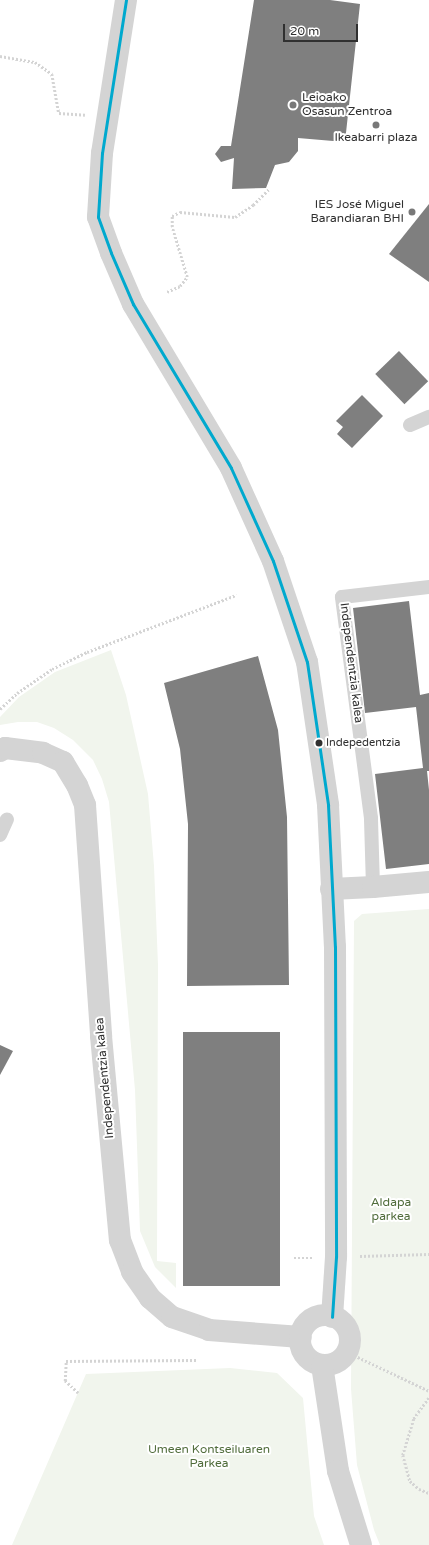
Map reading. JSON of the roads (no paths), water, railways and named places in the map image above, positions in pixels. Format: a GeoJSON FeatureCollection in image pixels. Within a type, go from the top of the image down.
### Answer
{"type":"FeatureCollection","features":[{"type":"Feature","properties":{"kind":"street"},"geometry":{"type":"LineString","coordinates":[[126,0],[102,153],[98,217],[111,253],[133,304],[231,468],[274,561],[308,662],[328,805],[335,947],[336,1257],[332,1317]]}},
{"type":"Feature","properties":{"kind":"street","name":"Independentzia kalea"},"geometry":{"type":"LineString","coordinates":[[0,751],[5,748],[43,753],[63,762],[77,785],[85,805],[86,843],[101,1036],[120,1240],[132,1272],[150,1298],[172,1317],[209,1330],[301,1337]]}},
{"type":"Feature","properties":{"kind":"street"},"geometry":{"type":"LineString","coordinates":[[331,889],[373,888],[429,882]]}},
{"type":"Feature","properties":{"kind":"street"},"geometry":{"type":"LineString","coordinates":[[324,1316],[332,1317],[342,1322],[349,1333],[350,1341],[347,1352],[338,1362],[331,1365],[322,1365],[308,1358],[301,1344],[301,1337],[308,1322],[324,1316]]}},
{"type":"Feature","properties":{"kind":"street"},"geometry":{"type":"LineString","coordinates":[[322,1365],[338,1471],[361,1545]]}},
{"type":"Feature","properties":{"kind":"lane"},"geometry":{"type":"LineString","coordinates":[[410,425],[429,417]]}},
{"type":"Feature","properties":{"kind":"lane","name":"Independentzia kalea"},"geometry":{"type":"LineString","coordinates":[[373,888],[371,818],[342,597],[429,587]]}},
{"type":"Feature","properties":{"kind":"lane"},"geometry":{"type":"LineString","coordinates":[[0,835],[7,819]]}},
{"type":"Feature","properties":{"kind":"place","name":"Leioako Osasun Zentroa"},"geometry":{"type":"Point","coordinates":[293,105]}},
{"type":"Feature","properties":{"kind":"place","name":"Ikeabarri plaza"},"geometry":{"type":"Point","coordinates":[376,125]}},
{"type":"Feature","properties":{"kind":"place","name":"IES José Miguel Barandiaran BHI"},"geometry":{"type":"Point","coordinates":[412,212]}},
{"type":"Feature","properties":{"kind":"place","name":"Indepedentzia"},"geometry":{"type":"Point","coordinates":[319,743]}},
{"type":"Feature","properties":{"kind":"park label","name":"Aldapa parkea"},"geometry":{"type":"Point","coordinates":[391,1210]}},
{"type":"Feature","properties":{"kind":"park label","name":"Umeen Kontseiluaren Parkea"},"geometry":{"type":"Point","coordinates":[209,1457]}}]}
